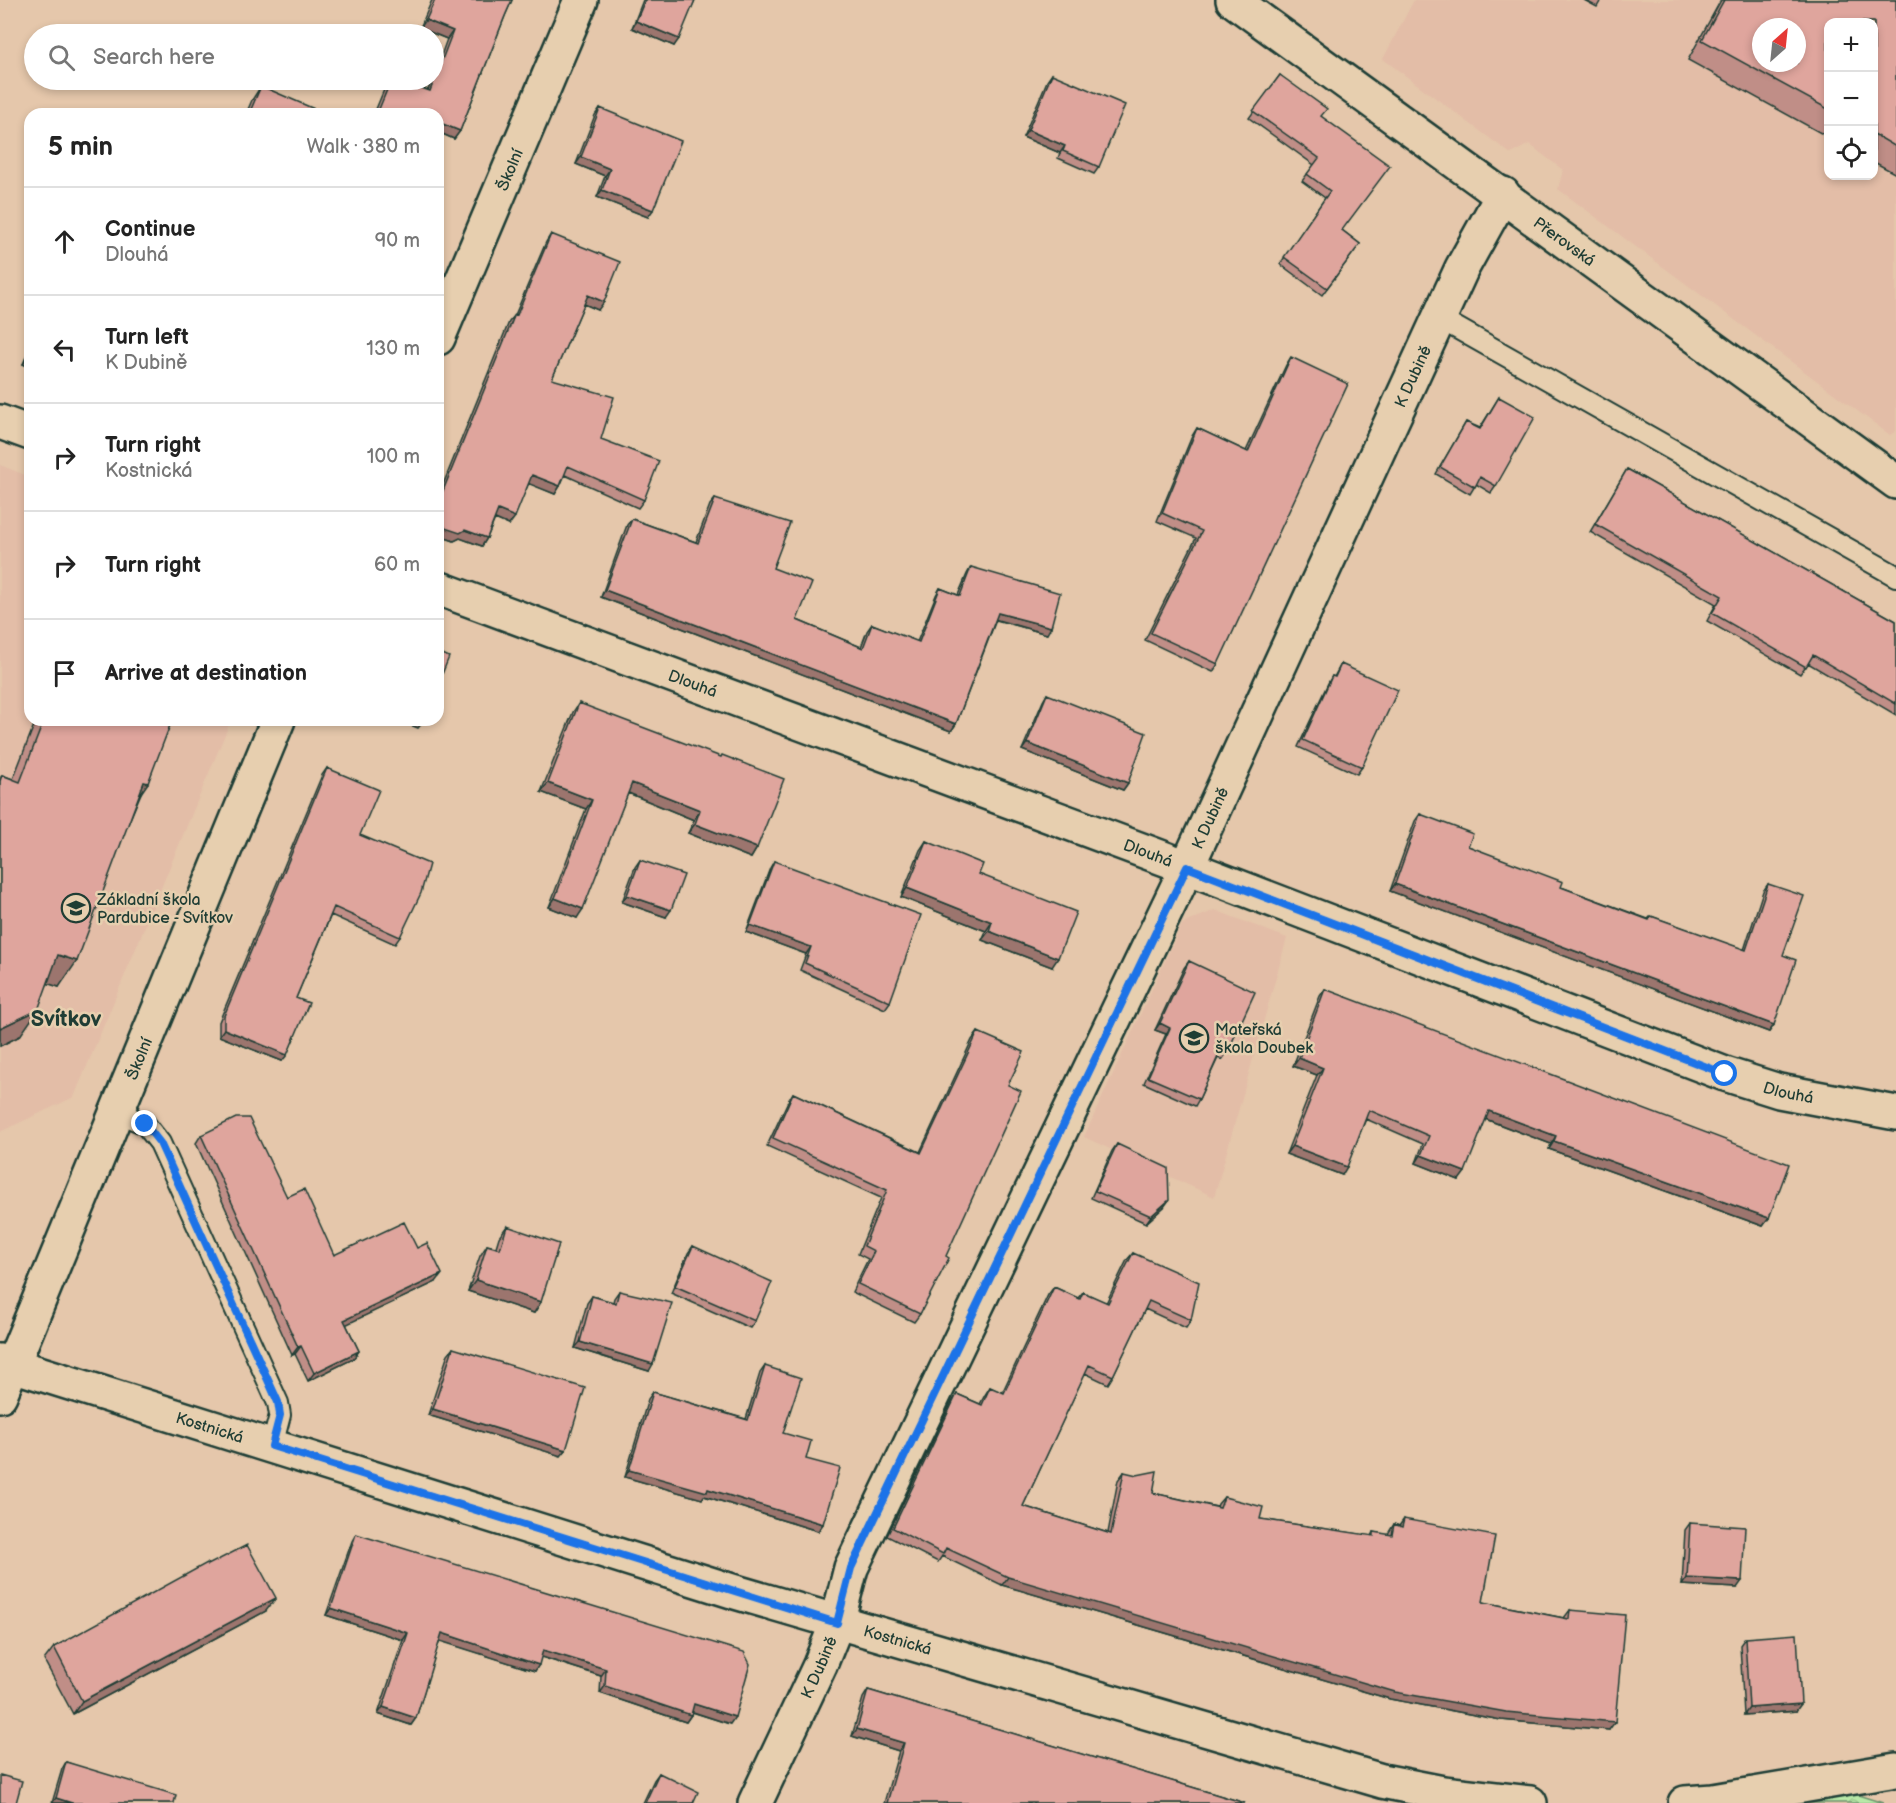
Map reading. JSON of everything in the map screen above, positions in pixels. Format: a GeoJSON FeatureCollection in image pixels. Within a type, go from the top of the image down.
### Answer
{"type":"FeatureCollection","features":[{"type":"Feature","properties":{"kind":"street","name":"Školní"},"geometry":{"type":"LineString","coordinates":[[444,324],[581,0]]}},
{"type":"Feature","properties":{"kind":"street","name":"Přerovská"},"geometry":{"type":"LineString","coordinates":[[1233,0],[1503,194],[1896,482]]}},
{"type":"Feature","properties":{"kind":"street","name":"K Dubině"},"geometry":{"type":"LineString","coordinates":[[756,1803],[837,1623],[851,1568],[1187,867],[1473,246],[1503,194]]}},
{"type":"Feature","properties":{"kind":"street"},"geometry":{"type":"LineString","coordinates":[[0,422],[24,431]]}},
{"type":"Feature","properties":{"kind":"street","name":"Dlouhá"},"geometry":{"type":"LineString","coordinates":[[444,590],[1187,867],[1725,1074],[1779,1091],[1896,1113]]}},
{"type":"Feature","properties":{"kind":"street","name":"Školní"},"geometry":{"type":"LineString","coordinates":[[0,1395],[6,1363],[117,1112],[276,726]]}},
{"type":"Feature","properties":{"kind":"street","name":"Kostnická"},"geometry":{"type":"LineString","coordinates":[[6,1363],[837,1623],[1382,1781],[1443,1793],[1530,1803]]}},
{"type":"Feature","properties":{"kind":"street"},"geometry":{"type":"LineString","coordinates":[[1685,1803],[1713,1801],[1896,1770]]}},
{"type":"Feature","properties":{"kind":"lane"},"geometry":{"type":"LineString","coordinates":[[1439,318],[1896,576]]}},
{"type":"Feature","properties":{"kind":"lane"},"geometry":{"type":"LineString","coordinates":[[117,1112],[145,1124],[160,1143],[278,1402],[280,1415],[272,1446]]}},
{"type":"Feature","properties":{"kind":"shaded area"},"geometry":{"type":"Polygon","coordinates":[[[1414,0],[1896,0],[1896,431],[1890,435],[1558,189],[1563,170],[1529,144],[1511,154],[1383,59],[1414,0]]]}},
{"type":"Feature","properties":{"kind":"shaded area","name":"Základní škola Pardubice - Svítkov"},"geometry":{"type":"Polygon","coordinates":[[[0,465],[24,475],[24,726],[229,726],[74,1097],[0,1132],[0,465]]]}},
{"type":"Feature","properties":{"kind":"shaded area","name":"Mateřská škola Doubek"},"geometry":{"type":"Polygon","coordinates":[[[1215,910],[1287,938],[1214,1197],[1084,1137],[1182,924],[1215,910]]]}},
{"type":"Feature","properties":{"kind":"green space"},"geometry":{"type":"Polygon","coordinates":[[[1855,1794],[1883,1803],[1807,1803],[1855,1794]]]}},
{"type":"Feature","properties":{"kind":"building"},"geometry":{"type":"Polygon","coordinates":[[[435,0],[512,0],[460,131],[444,124],[444,108],[379,108],[387,90],[444,90],[444,54],[453,31],[444,27],[444,24],[426,20],[435,0]]]}},
{"type":"Feature","properties":{"kind":"building"},"geometry":{"type":"Polygon","coordinates":[[[645,0],[695,0],[679,39],[636,21],[645,0]]]}},
{"type":"Feature","properties":{"kind":"building"},"geometry":{"type":"Polygon","coordinates":[[[1724,0],[1896,0],[1896,147],[1878,136],[1878,18],[1824,18],[1824,107],[1760,72],[1806,72],[1806,18],[1752,18],[1752,67],[1702,40],[1724,0]]]}},
{"type":"Feature","properties":{"kind":"building"},"geometry":{"type":"Polygon","coordinates":[[[1052,74],[1125,105],[1099,167],[1063,151],[1065,146],[1028,130],[1052,74]]]}},
{"type":"Feature","properties":{"kind":"building"},"geometry":{"type":"Polygon","coordinates":[[[1280,75],[1327,109],[1321,116],[1390,166],[1342,230],[1360,244],[1327,288],[1284,257],[1330,191],[1307,174],[1319,158],[1253,111],[1280,75]]]}},
{"type":"Feature","properties":{"kind":"building"},"geometry":{"type":"Polygon","coordinates":[[[259,90],[270,90],[312,108],[252,108],[259,90]]]}},
{"type":"Feature","properties":{"kind":"building"},"geometry":{"type":"Polygon","coordinates":[[[600,108],[681,141],[653,210],[602,190],[610,169],[581,157],[600,108]]]}},
{"type":"Feature","properties":{"kind":"building"},"geometry":{"type":"Polygon","coordinates":[[[551,234],[620,262],[604,302],[588,295],[552,379],[614,397],[601,439],[659,461],[644,500],[568,466],[560,486],[532,475],[515,517],[498,510],[487,538],[465,530],[460,533],[445,528],[444,488],[515,314],[517,315],[551,234]]]}},
{"type":"Feature","properties":{"kind":"building"},"geometry":{"type":"Polygon","coordinates":[[[1291,357],[1348,384],[1218,664],[1151,633],[1202,531],[1162,513],[1197,428],[1248,452],[1291,357]]]}},
{"type":"Feature","properties":{"kind":"building"},"geometry":{"type":"Polygon","coordinates":[[[1499,397],[1535,417],[1496,486],[1480,477],[1475,487],[1440,467],[1466,422],[1480,429],[1499,397]]]}},
{"type":"Feature","properties":{"kind":"building"},"geometry":{"type":"Polygon","coordinates":[[[1627,469],[1896,621],[1896,704],[1813,655],[1806,667],[1712,613],[1722,596],[1595,524],[1627,469]]]}},
{"type":"Feature","properties":{"kind":"building"},"geometry":{"type":"Polygon","coordinates":[[[715,499],[790,523],[773,568],[812,583],[797,620],[863,648],[872,624],[919,642],[940,588],[960,596],[971,567],[1060,593],[1051,627],[998,613],[956,724],[605,590],[632,519],[698,543],[715,499]]]}},
{"type":"Feature","properties":{"kind":"building"},"geometry":{"type":"Polygon","coordinates":[[[444,655],[449,657],[444,669],[444,655]]]}},
{"type":"Feature","properties":{"kind":"building"},"geometry":{"type":"Polygon","coordinates":[[[1341,664],[1398,690],[1362,767],[1303,740],[1332,676],[1335,677],[1341,664]]]}},
{"type":"Feature","properties":{"kind":"building"},"geometry":{"type":"Polygon","coordinates":[[[1047,694],[1146,733],[1128,783],[1027,743],[1047,694]]]}},
{"type":"Feature","properties":{"kind":"building"},"geometry":{"type":"Polygon","coordinates":[[[579,703],[784,779],[757,848],[695,824],[700,810],[632,783],[583,909],[555,898],[592,800],[548,783],[579,703]]]}},
{"type":"Feature","properties":{"kind":"building"},"geometry":{"type":"Polygon","coordinates":[[[42,726],[170,726],[148,783],[144,782],[77,961],[58,955],[38,1010],[0,1028],[0,781],[2,775],[20,782],[42,726]]]}},
{"type":"Feature","properties":{"kind":"building"},"geometry":{"type":"Polygon","coordinates":[[[327,768],[379,790],[360,835],[429,864],[421,893],[400,937],[334,907],[296,998],[309,1003],[287,1055],[224,1029],[224,1016],[327,768]]]}},
{"type":"Feature","properties":{"kind":"building"},"geometry":{"type":"Polygon","coordinates":[[[1420,814],[1473,834],[1468,846],[1563,882],[1561,887],[1649,920],[1651,916],[1746,950],[1768,884],[1804,896],[1783,955],[1796,960],[1774,1025],[1395,884],[1420,814]]]}},
{"type":"Feature","properties":{"kind":"building"},"geometry":{"type":"Polygon","coordinates":[[[926,841],[983,864],[979,874],[1076,912],[1058,958],[989,931],[992,922],[907,888],[926,841]]]}},
{"type":"Feature","properties":{"kind":"building"},"geometry":{"type":"Polygon","coordinates":[[[640,860],[684,875],[671,910],[627,895],[640,860]]]}},
{"type":"Feature","properties":{"kind":"building"},"geometry":{"type":"Polygon","coordinates":[[[774,861],[921,915],[890,1002],[805,963],[811,947],[750,925],[774,861]]]}},
{"type":"Feature","properties":{"kind":"building"},"geometry":{"type":"Polygon","coordinates":[[[1189,961],[1255,992],[1227,1053],[1221,1050],[1199,1099],[1148,1077],[1170,1028],[1160,1023],[1189,961]]]}},
{"type":"Feature","properties":{"kind":"building"},"geometry":{"type":"Polygon","coordinates":[[[1325,989],[1789,1164],[1769,1218],[1554,1141],[1556,1136],[1489,1111],[1465,1172],[1421,1155],[1429,1136],[1369,1110],[1347,1167],[1292,1146],[1323,1068],[1299,1058],[1325,989]]]}},
{"type":"Feature","properties":{"kind":"building"},"geometry":{"type":"Polygon","coordinates":[[[978,1032],[1024,1052],[1008,1085],[1021,1091],[946,1256],[949,1258],[920,1314],[858,1284],[874,1251],[864,1246],[887,1190],[773,1138],[793,1093],[921,1153],[978,1032]]]}},
{"type":"Feature","properties":{"kind":"building"},"geometry":{"type":"Polygon","coordinates":[[[236,1118],[249,1118],[287,1197],[304,1189],[334,1255],[404,1222],[417,1248],[427,1243],[442,1274],[344,1320],[359,1351],[314,1373],[301,1346],[298,1347],[201,1135],[236,1118]]]}},
{"type":"Feature","properties":{"kind":"building"},"geometry":{"type":"Polygon","coordinates":[[[1117,1144],[1168,1168],[1169,1200],[1151,1216],[1095,1191],[1117,1144]]]}},
{"type":"Feature","properties":{"kind":"building"},"geometry":{"type":"Polygon","coordinates":[[[507,1226],[559,1244],[541,1302],[476,1280],[487,1245],[500,1249],[507,1226]]]}},
{"type":"Feature","properties":{"kind":"building"},"geometry":{"type":"Polygon","coordinates":[[[693,1246],[772,1282],[755,1321],[675,1286],[693,1246]]]}},
{"type":"Feature","properties":{"kind":"building"},"geometry":{"type":"Polygon","coordinates":[[[1133,1253],[1199,1282],[1191,1320],[1149,1301],[1113,1376],[1089,1365],[1023,1506],[1111,1534],[1124,1472],[1137,1475],[1157,1471],[1153,1493],[1220,1508],[1224,1497],[1263,1507],[1260,1519],[1374,1536],[1374,1532],[1392,1535],[1394,1524],[1402,1527],[1404,1519],[1495,1536],[1483,1602],[1569,1619],[1570,1610],[1625,1615],[1615,1722],[1506,1712],[1395,1692],[1008,1577],[946,1548],[943,1554],[893,1528],[957,1394],[982,1405],[990,1387],[1004,1393],[1054,1287],[1080,1299],[1083,1292],[1108,1303],[1133,1253]]]}},
{"type":"Feature","properties":{"kind":"building"},"geometry":{"type":"Polygon","coordinates":[[[619,1291],[672,1303],[653,1364],[580,1342],[592,1296],[616,1303],[619,1291]]]}},
{"type":"Feature","properties":{"kind":"building"},"geometry":{"type":"Polygon","coordinates":[[[453,1348],[585,1388],[566,1450],[433,1409],[453,1348]]]}},
{"type":"Feature","properties":{"kind":"building"},"geometry":{"type":"Polygon","coordinates":[[[765,1366],[801,1378],[783,1433],[811,1441],[806,1459],[840,1468],[823,1524],[708,1489],[707,1492],[629,1470],[653,1392],[748,1420],[765,1366]]]}},
{"type":"Feature","properties":{"kind":"building"},"geometry":{"type":"Polygon","coordinates":[[[1690,1523],[1745,1527],[1742,1581],[1687,1578],[1690,1523]]]}},
{"type":"Feature","properties":{"kind":"building"},"geometry":{"type":"Polygon","coordinates":[[[356,1534],[744,1652],[750,1664],[735,1717],[694,1704],[691,1715],[605,1686],[606,1669],[543,1650],[539,1665],[442,1633],[416,1718],[383,1707],[408,1633],[331,1608],[356,1534]]]}},
{"type":"Feature","properties":{"kind":"building"},"geometry":{"type":"Polygon","coordinates":[[[247,1545],[276,1598],[82,1701],[54,1647],[207,1563],[208,1565],[247,1545]]]}},
{"type":"Feature","properties":{"kind":"building"},"geometry":{"type":"Polygon","coordinates":[[[1797,1634],[1801,1704],[1749,1708],[1745,1638],[1797,1634]]]}},
{"type":"Feature","properties":{"kind":"building"},"geometry":{"type":"Polygon","coordinates":[[[868,1690],[1245,1803],[887,1803],[904,1743],[857,1729],[868,1690]]]}},
{"type":"Feature","properties":{"kind":"building"},"geometry":{"type":"Polygon","coordinates":[[[66,1762],[176,1795],[174,1803],[72,1803],[56,1798],[66,1762]]]}},
{"type":"Feature","properties":{"kind":"building"},"geometry":{"type":"Polygon","coordinates":[[[659,1773],[698,1792],[693,1803],[645,1803],[659,1773]]]}},
{"type":"Feature","properties":{"kind":"building"},"geometry":{"type":"Polygon","coordinates":[[[0,1775],[22,1781],[16,1803],[0,1803],[0,1775]]]}},
{"type":"Feature","properties":{"kind":"place","name":"Základní škola Pardubice - Svítkov"},"geometry":{"type":"Point","coordinates":[76,908]}},
{"type":"Feature","properties":{"kind":"place","name":"Mateřská škola Doubek"},"geometry":{"type":"Point","coordinates":[1194,1038]}},
{"type":"Feature","properties":{"kind":"district","name":"Svítkov"},"geometry":{"type":"Point","coordinates":[66,1018]}},
{"type":"Feature","properties":{"kind":"route"},"geometry":{"type":"LineString","coordinates":[[145,1124],[160,1143],[278,1402],[279,1424],[272,1446],[837,1623],[851,1568],[1187,867],[1725,1074]]}}]}
